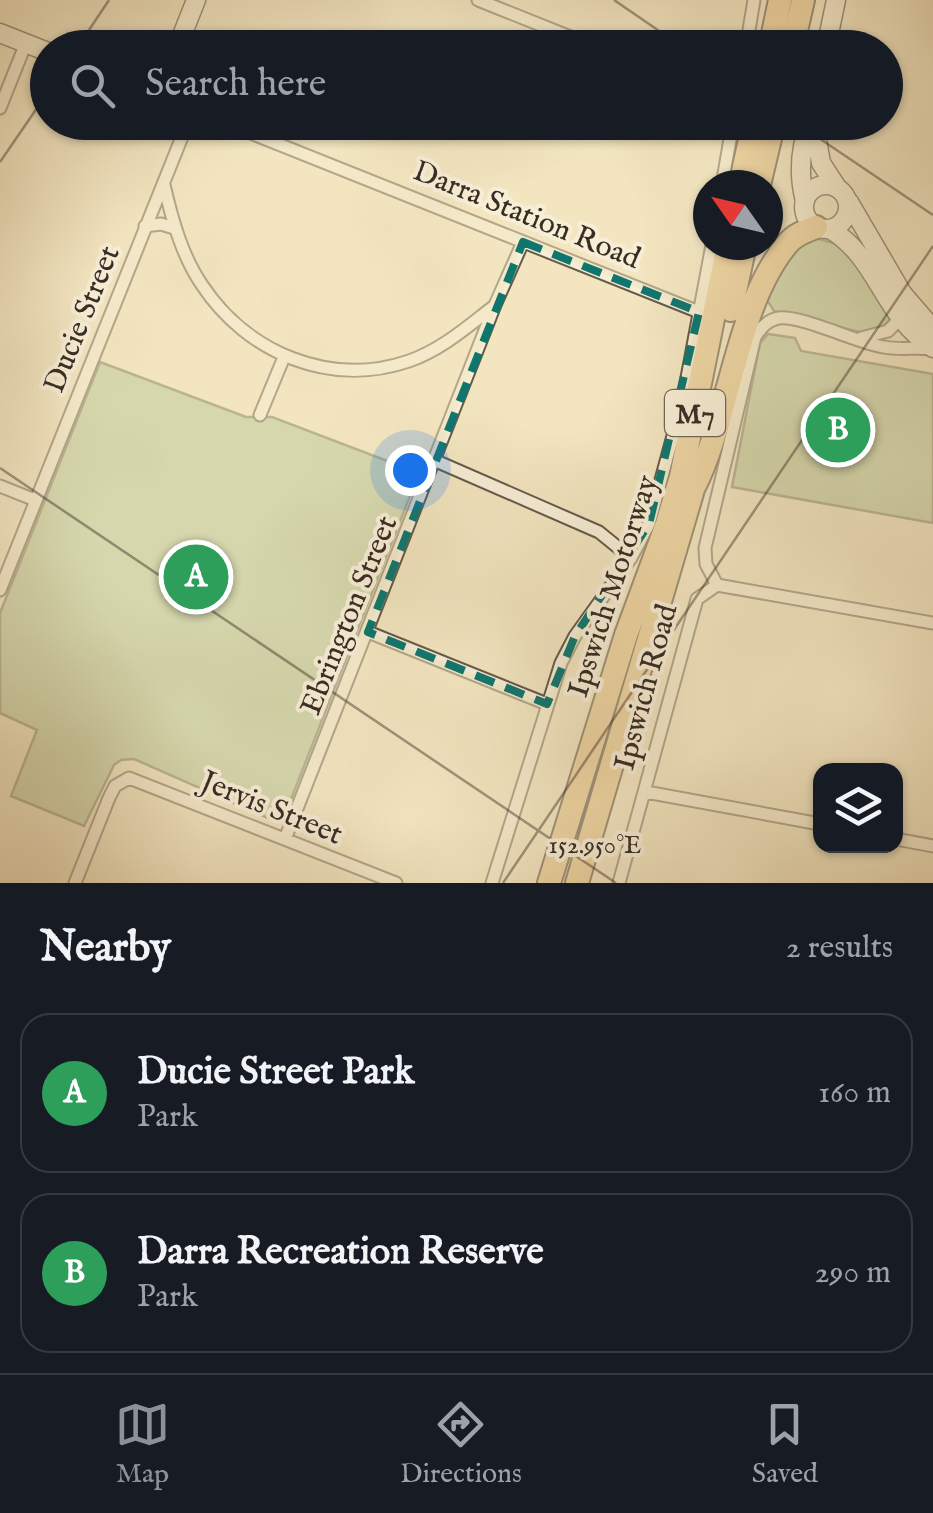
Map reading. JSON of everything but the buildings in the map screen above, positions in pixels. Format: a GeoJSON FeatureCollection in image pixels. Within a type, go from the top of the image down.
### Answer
{"type":"FeatureCollection","features":[{"type":"Feature","properties":{"kind":"highway"},"geometry":{"type":"LineString","coordinates":[[774,30],[780,0]]}},
{"type":"Feature","properties":{"kind":"highway"},"geometry":{"type":"LineString","coordinates":[[796,30],[803,0]]}},
{"type":"Feature","properties":{"kind":"highway"},"geometry":{"type":"LineString","coordinates":[[743,170],[750,140]]}},
{"type":"Feature","properties":{"kind":"highway"},"geometry":{"type":"LineString","coordinates":[[763,170],[770,140]]}},
{"type":"Feature","properties":{"kind":"highway"},"geometry":{"type":"LineString","coordinates":[[693,490],[706,466],[743,340],[764,284],[791,240],[823,228]]}},
{"type":"Feature","properties":{"kind":"highway","name":"Ipswich Motorway"},"geometry":{"type":"LineString","coordinates":[[549,883],[626,635],[681,477],[725,260]]}},
{"type":"Feature","properties":{"kind":"highway","name":"Ipswich Motorway"},"geometry":{"type":"LineString","coordinates":[[578,883],[693,490],[743,260]]}},
{"type":"Feature","properties":{"kind":"highway"},"geometry":{"type":"LineString","coordinates":[[539,883],[554,838],[566,827]]}},
{"type":"Feature","properties":{"kind":"main road"},"geometry":{"type":"LineString","coordinates":[[184,30],[196,0]]}},
{"type":"Feature","properties":{"kind":"main road"},"geometry":{"type":"LineString","coordinates":[[830,30],[836,0]]}},
{"type":"Feature","properties":{"kind":"main road"},"geometry":{"type":"LineString","coordinates":[[0,33],[30,45]]}},
{"type":"Feature","properties":{"kind":"main road"},"geometry":{"type":"LineString","coordinates":[[803,140],[800,164],[806,216],[858,251],[900,320],[933,349]]}},
{"type":"Feature","properties":{"kind":"main road"},"geometry":{"type":"LineString","coordinates":[[816,140],[821,163],[902,293],[933,329]]}},
{"type":"Feature","properties":{"kind":"main road"},"geometry":{"type":"LineString","coordinates":[[805,200],[820,185],[836,186]]}},
{"type":"Feature","properties":{"kind":"main road"},"geometry":{"type":"LineString","coordinates":[[823,228],[843,222],[848,202]]}},
{"type":"Feature","properties":{"kind":"street"},"geometry":{"type":"LineString","coordinates":[[478,0],[553,30]]}},
{"type":"Feature","properties":{"kind":"street"},"geometry":{"type":"LineString","coordinates":[[749,30],[754,0]]}},
{"type":"Feature","properties":{"kind":"street"},"geometry":{"type":"LineString","coordinates":[[0,108],[26,44]]}},
{"type":"Feature","properties":{"kind":"street","name":"Ducie Street"},"geometry":{"type":"LineString","coordinates":[[0,590],[181,140]]}},
{"type":"Feature","properties":{"kind":"street","name":"Darra Station Road"},"geometry":{"type":"LineString","coordinates":[[269,140],[700,312]]}},
{"type":"Feature","properties":{"kind":"street"},"geometry":{"type":"LineString","coordinates":[[725,170],[730,140]]}},
{"type":"Feature","properties":{"kind":"street"},"geometry":{"type":"LineString","coordinates":[[164,185],[174,228],[200,282],[220,310],[261,344],[284,357],[317,367],[380,368],[410,360],[458,334],[496,305]]}},
{"type":"Feature","properties":{"kind":"street"},"geometry":{"type":"LineString","coordinates":[[145,226],[161,224],[174,228]]}},
{"type":"Feature","properties":{"kind":"street","name":"Ebrington Street"},"geometry":{"type":"LineString","coordinates":[[285,839],[524,242]]}},
{"type":"Feature","properties":{"kind":"street","name":"Ipswich Road"},"geometry":{"type":"LineString","coordinates":[[492,883],[561,663],[632,558],[648,524],[674,438],[709,260]]}},
{"type":"Feature","properties":{"kind":"street"},"geometry":{"type":"LineString","coordinates":[[860,338],[888,331],[900,320],[902,293]]}},
{"type":"Feature","properties":{"kind":"street","name":"Ipswich Road"},"geometry":{"type":"LineString","coordinates":[[619,883],[697,599],[717,585],[706,564],[704,548],[755,337],[763,325],[777,318],[792,319],[879,347],[933,349]]}},
{"type":"Feature","properties":{"kind":"street"},"geometry":{"type":"LineString","coordinates":[[458,334],[481,347]]}},
{"type":"Feature","properties":{"kind":"street"},"geometry":{"type":"LineString","coordinates":[[260,416],[284,357]]}},
{"type":"Feature","properties":{"kind":"street"},"geometry":{"type":"LineString","coordinates":[[436,461],[599,532],[632,558]]}},
{"type":"Feature","properties":{"kind":"street"},"geometry":{"type":"LineString","coordinates":[[0,486],[35,500]]}},
{"type":"Feature","properties":{"kind":"street"},"geometry":{"type":"LineString","coordinates":[[717,585],[933,623]]}},
{"type":"Feature","properties":{"kind":"street"},"geometry":{"type":"LineString","coordinates":[[368,632],[546,704]]}},
{"type":"Feature","properties":{"kind":"street","name":"Jervis Street"},"geometry":{"type":"LineString","coordinates":[[75,883],[108,798],[115,786],[129,778],[396,883]]}},
{"type":"Feature","properties":{"kind":"street"},"geometry":{"type":"LineString","coordinates":[[646,792],[813,823]]}},
{"type":"Feature","properties":{"kind":"street"},"geometry":{"type":"LineString","coordinates":[[903,840],[933,846]]}},
{"type":"Feature","properties":{"kind":"highlighted area"},"geometry":{"type":"Polygon","coordinates":[[[523,242],[699,312],[649,524],[575,636],[547,704],[368,632],[523,242]]]}},
{"type":"Feature","properties":{"kind":"green space"},"geometry":{"type":"Polygon","coordinates":[[[816,238],[840,245],[859,267],[890,319],[881,329],[868,334],[774,311],[767,300],[786,263],[798,248],[816,238]]]}},
{"type":"Feature","properties":{"kind":"green space"},"geometry":{"type":"Polygon","coordinates":[[[768,334],[795,338],[801,351],[933,374],[933,523],[732,487],[760,343],[768,334]]]}},
{"type":"Feature","properties":{"kind":"green space"},"geometry":{"type":"Polygon","coordinates":[[[100,362],[246,417],[272,417],[419,473],[284,817],[270,819],[134,759],[114,765],[84,826],[11,796],[37,730],[0,713],[0,613],[100,362]]]}},
{"type":"Feature","properties":{"kind":"place","name":"Darra Recreation Reserve"},"geometry":{"type":"Point","coordinates":[838,430]}},
{"type":"Feature","properties":{"kind":"place","name":"Ducie Street Park"},"geometry":{"type":"Point","coordinates":[196,577]}}]}
